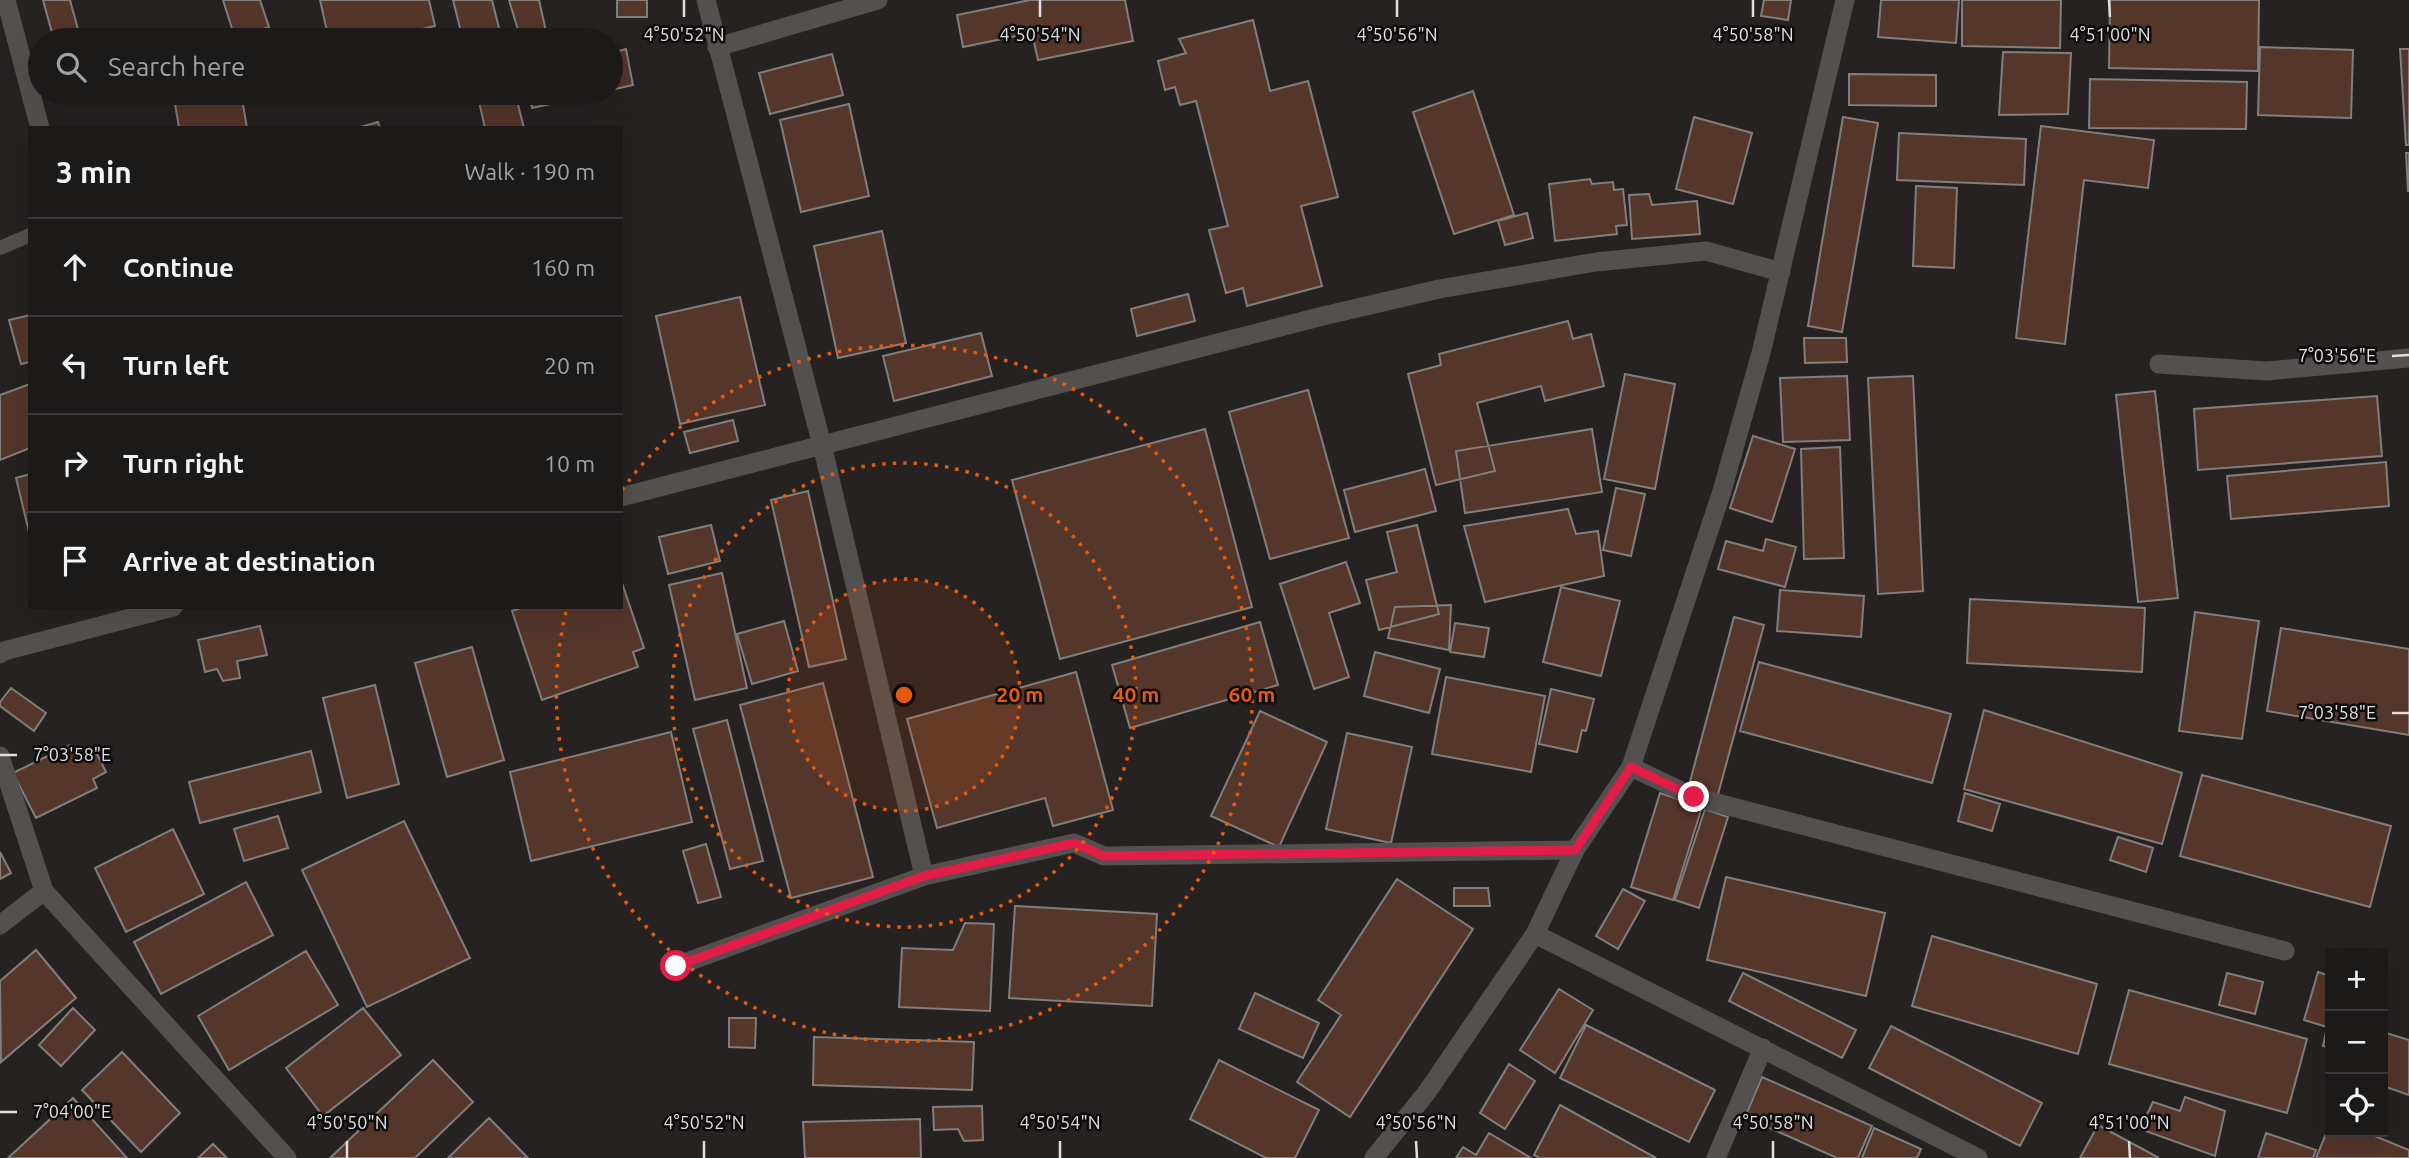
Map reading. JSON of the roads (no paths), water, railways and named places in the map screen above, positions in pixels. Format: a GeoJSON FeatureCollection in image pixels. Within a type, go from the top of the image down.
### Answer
{"type":"FeatureCollection","features":[{"type":"Feature","properties":{"kind":"street"},"geometry":{"type":"LineString","coordinates":[[6,0],[28,83]]}},
{"type":"Feature","properties":{"kind":"street"},"geometry":{"type":"LineString","coordinates":[[706,0],[822,445],[924,876]]}},
{"type":"Feature","properties":{"kind":"street"},"geometry":{"type":"LineString","coordinates":[[717,47],[878,0]]}},
{"type":"Feature","properties":{"kind":"street"},"geometry":{"type":"LineString","coordinates":[[1374,1158],[1427,1092],[1535,934],[1575,850],[1631,767],[1722,491],[1781,272],[1845,0]]}},
{"type":"Feature","properties":{"kind":"street"},"geometry":{"type":"LineString","coordinates":[[34,105],[39,126]]}},
{"type":"Feature","properties":{"kind":"street"},"geometry":{"type":"LineString","coordinates":[[623,496],[1323,316],[1466,285],[1596,262],[1706,251],[1781,272]]}},
{"type":"Feature","properties":{"kind":"street"},"geometry":{"type":"LineString","coordinates":[[2159,364],[2267,371],[2409,358]]}},
{"type":"Feature","properties":{"kind":"street"},"geometry":{"type":"LineString","coordinates":[[0,654],[167,609]]}},
{"type":"Feature","properties":{"kind":"street"},"geometry":{"type":"LineString","coordinates":[[0,756],[44,891],[288,1158]]}},
{"type":"Feature","properties":{"kind":"street"},"geometry":{"type":"LineString","coordinates":[[1631,767],[1694,797],[2285,951]]}},
{"type":"Feature","properties":{"kind":"street"},"geometry":{"type":"LineString","coordinates":[[676,966],[924,876],[1074,843],[1104,856],[1575,850]]}},
{"type":"Feature","properties":{"kind":"street"},"geometry":{"type":"LineString","coordinates":[[0,925],[44,891]]}},
{"type":"Feature","properties":{"kind":"street"},"geometry":{"type":"LineString","coordinates":[[1535,934],[1978,1158]]}},
{"type":"Feature","properties":{"kind":"street"},"geometry":{"type":"LineString","coordinates":[[1716,1158],[1763,1048]]}},
{"type":"Feature","properties":{"kind":"lane"},"geometry":{"type":"LineString","coordinates":[[0,248],[28,236]]}}]}
